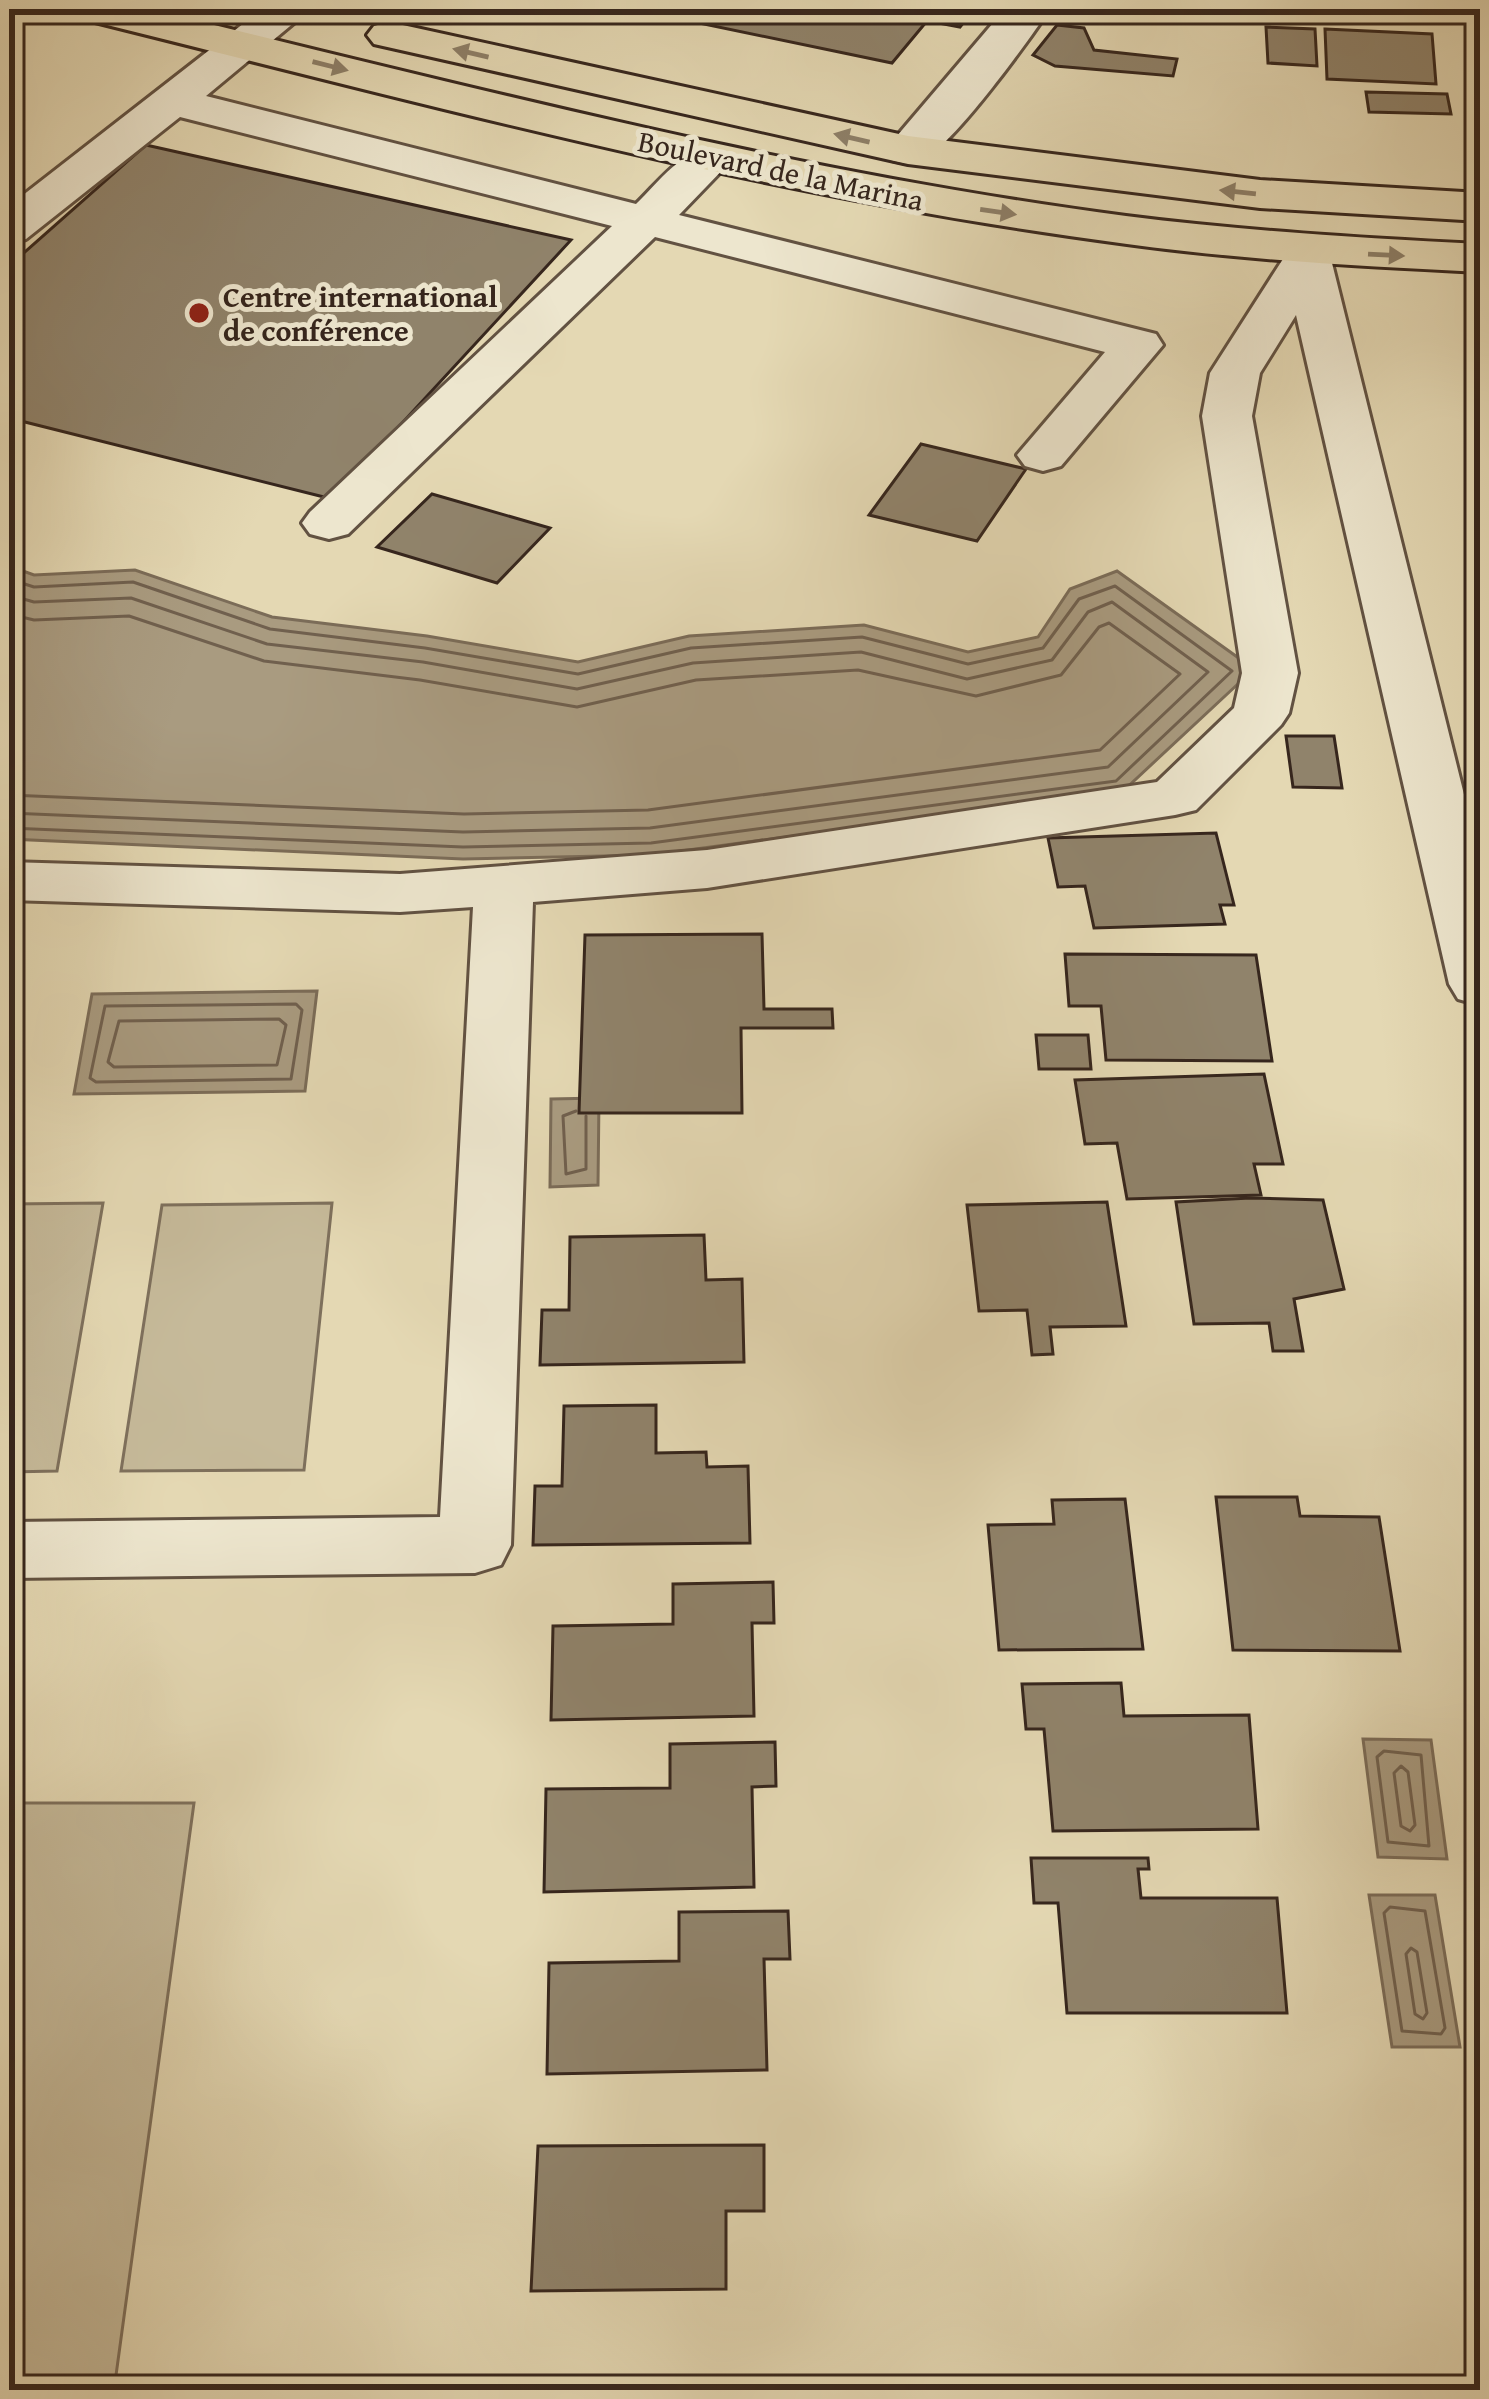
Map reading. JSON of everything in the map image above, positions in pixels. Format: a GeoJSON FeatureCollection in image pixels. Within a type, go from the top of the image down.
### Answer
{"type":"FeatureCollection","features":[{"type":"Feature","properties":{"kind":"main road","name":"Boulevard de la Marina"},"geometry":{"type":"LineString","coordinates":[[94,9],[710,159],[952,206],[1306,255],[1480,258]]}},
{"type":"Feature","properties":{"kind":"main road","name":"Boulevard de la Marina"},"geometry":{"type":"LineString","coordinates":[[280,10],[908,150],[1260,194],[1480,207]]}},
{"type":"Feature","properties":{"kind":"street"},"geometry":{"type":"LineString","coordinates":[[908,150],[946,112],[1028,9]]}},
{"type":"Feature","properties":{"kind":"street"},"geometry":{"type":"LineString","coordinates":[[9,229],[280,10]]}},
{"type":"Feature","properties":{"kind":"street"},"geometry":{"type":"LineString","coordinates":[[171,101],[1138,345],[1043,455]]}},
{"type":"Feature","properties":{"kind":"street"},"geometry":{"type":"LineString","coordinates":[[329,524],[710,159]]}},
{"type":"Feature","properties":{"kind":"street"},"geometry":{"type":"LineString","coordinates":[[9,881],[400,893],[504,886],[707,869],[1175,797],[1261,713],[1268,695],[1270,673],[1227,416],[1235,373],[1306,255]]}},
{"type":"Feature","properties":{"kind":"street"},"geometry":{"type":"LineString","coordinates":[[1306,255],[1480,984]]}},
{"type":"Feature","properties":{"kind":"street"},"geometry":{"type":"LineString","coordinates":[[9,1550],[475,1545],[504,886]]}},
{"type":"Feature","properties":{"kind":"shaded area"},"geometry":{"type":"Polygon","coordinates":[[[103,1203],[57,1471],[9,1472],[9,1204],[103,1203]]]}},
{"type":"Feature","properties":{"kind":"shaded area"},"geometry":{"type":"Polygon","coordinates":[[[332,1203],[304,1470],[121,1471],[162,1205],[332,1203]]]}},
{"type":"Feature","properties":{"kind":"shaded area"},"geometry":{"type":"Polygon","coordinates":[[[9,1803],[194,1803],[114,2390],[9,2390],[9,1803]]]}},
{"type":"Feature","properties":{"kind":"water"},"geometry":{"type":"Polygon","coordinates":[[[9,566],[34,575],[135,570],[272,617],[427,636],[578,662],[689,636],[864,625],[968,652],[1038,637],[1070,589],[1117,571],[1254,669],[1122,792],[651,855],[463,859],[9,839],[9,566]]]}},
{"type":"Feature","properties":{"kind":"water"},"geometry":{"type":"Polygon","coordinates":[[[317,991],[305,1091],[74,1094],[92,994],[317,991]]]}},
{"type":"Feature","properties":{"kind":"water"},"geometry":{"type":"Polygon","coordinates":[[[599,1098],[598,1185],[550,1187],[551,1099],[599,1098]]]}},
{"type":"Feature","properties":{"kind":"water"},"geometry":{"type":"Polygon","coordinates":[[[1363,1739],[1431,1740],[1447,1859],[1378,1857],[1363,1739]]]}},
{"type":"Feature","properties":{"kind":"water"},"geometry":{"type":"Polygon","coordinates":[[[1369,1895],[1435,1895],[1460,2047],[1392,2047],[1369,1895]]]}},
{"type":"Feature","properties":{"kind":"building"},"geometry":{"type":"Polygon","coordinates":[[[632,9],[937,9],[892,63],[632,9]]]}},
{"type":"Feature","properties":{"kind":"building"},"geometry":{"type":"Polygon","coordinates":[[[908,9],[974,9],[960,27],[902,16],[908,9]]]}},
{"type":"Feature","properties":{"kind":"building"},"geometry":{"type":"Polygon","coordinates":[[[1324,9],[1386,9],[1386,20],[1324,16],[1324,9]]]}},
{"type":"Feature","properties":{"kind":"building"},"geometry":{"type":"Polygon","coordinates":[[[1057,25],[1084,28],[1094,50],[1177,59],[1173,76],[1055,66],[1033,55],[1057,25]]]}},
{"type":"Feature","properties":{"kind":"building"},"geometry":{"type":"Polygon","coordinates":[[[1266,27],[1315,29],[1317,66],[1268,63],[1266,27]]]}},
{"type":"Feature","properties":{"kind":"building"},"geometry":{"type":"Polygon","coordinates":[[[1325,29],[1432,34],[1436,84],[1327,79],[1325,29]]]}},
{"type":"Feature","properties":{"kind":"building"},"geometry":{"type":"Polygon","coordinates":[[[1366,92],[1447,94],[1451,114],[1369,112],[1366,92]]]}},
{"type":"Feature","properties":{"kind":"building"},"geometry":{"type":"Polygon","coordinates":[[[146,145],[571,240],[332,499],[9,418],[9,266],[146,145]]]}},
{"type":"Feature","properties":{"kind":"building"},"geometry":{"type":"Polygon","coordinates":[[[921,444],[1026,469],[977,541],[869,515],[921,444]]]}},
{"type":"Feature","properties":{"kind":"building"},"geometry":{"type":"Polygon","coordinates":[[[432,494],[550,528],[497,583],[377,547],[432,494]]]}},
{"type":"Feature","properties":{"kind":"building"},"geometry":{"type":"Polygon","coordinates":[[[1286,736],[1334,736],[1342,788],[1293,787],[1286,736]]]}},
{"type":"Feature","properties":{"kind":"building"},"geometry":{"type":"Polygon","coordinates":[[[1216,833],[1234,905],[1220,905],[1225,924],[1094,928],[1085,886],[1058,887],[1048,838],[1216,833]]]}},
{"type":"Feature","properties":{"kind":"building"},"geometry":{"type":"Polygon","coordinates":[[[762,934],[764,1009],[832,1009],[833,1028],[741,1028],[742,1113],[579,1113],[585,935],[762,934]]]}},
{"type":"Feature","properties":{"kind":"building"},"geometry":{"type":"Polygon","coordinates":[[[1065,954],[1256,955],[1272,1061],[1106,1060],[1101,1006],[1069,1006],[1065,954]]]}},
{"type":"Feature","properties":{"kind":"building"},"geometry":{"type":"Polygon","coordinates":[[[1036,1035],[1088,1035],[1091,1069],[1039,1069],[1036,1035]]]}},
{"type":"Feature","properties":{"kind":"building"},"geometry":{"type":"Polygon","coordinates":[[[1264,1074],[1283,1164],[1254,1164],[1261,1195],[1127,1199],[1117,1143],[1085,1144],[1075,1080],[1264,1074]]]}},
{"type":"Feature","properties":{"kind":"building"},"geometry":{"type":"Polygon","coordinates":[[[1323,1200],[1344,1289],[1294,1299],[1303,1351],[1273,1351],[1269,1323],[1194,1324],[1176,1202],[1323,1200]]]}},
{"type":"Feature","properties":{"kind":"building"},"geometry":{"type":"Polygon","coordinates":[[[1107,1202],[1126,1326],[1050,1327],[1053,1354],[1032,1355],[1027,1310],[979,1311],[967,1205],[1107,1202]]]}},
{"type":"Feature","properties":{"kind":"building"},"geometry":{"type":"Polygon","coordinates":[[[704,1235],[706,1280],[742,1279],[744,1362],[540,1365],[542,1310],[569,1310],[570,1237],[704,1235]]]}},
{"type":"Feature","properties":{"kind":"building"},"geometry":{"type":"Polygon","coordinates":[[[656,1405],[656,1453],[706,1452],[707,1467],[748,1466],[750,1543],[533,1545],[535,1486],[562,1486],[564,1406],[656,1405]]]}},
{"type":"Feature","properties":{"kind":"building"},"geometry":{"type":"Polygon","coordinates":[[[1216,1497],[1297,1497],[1300,1516],[1379,1517],[1400,1651],[1233,1650],[1216,1497]]]}},
{"type":"Feature","properties":{"kind":"building"},"geometry":{"type":"Polygon","coordinates":[[[1125,1499],[1143,1649],[999,1650],[988,1525],[1054,1524],[1052,1500],[1125,1499]]]}},
{"type":"Feature","properties":{"kind":"building"},"geometry":{"type":"Polygon","coordinates":[[[773,1582],[774,1623],[752,1623],[754,1716],[551,1720],[553,1626],[673,1624],[673,1584],[773,1582]]]}},
{"type":"Feature","properties":{"kind":"building"},"geometry":{"type":"Polygon","coordinates":[[[1121,1683],[1124,1716],[1249,1715],[1258,1829],[1053,1831],[1044,1729],[1026,1729],[1022,1684],[1121,1683]]]}},
{"type":"Feature","properties":{"kind":"building"},"geometry":{"type":"Polygon","coordinates":[[[775,1742],[776,1786],[752,1787],[754,1887],[544,1892],[546,1789],[670,1788],[670,1744],[775,1742]]]}},
{"type":"Feature","properties":{"kind":"building"},"geometry":{"type":"Polygon","coordinates":[[[1031,1858],[1148,1858],[1149,1869],[1138,1869],[1141,1898],[1277,1898],[1287,2013],[1067,2013],[1058,1903],[1034,1903],[1031,1858]]]}},
{"type":"Feature","properties":{"kind":"building"},"geometry":{"type":"Polygon","coordinates":[[[788,1911],[790,1959],[764,1959],[767,2070],[547,2074],[549,1963],[679,1961],[679,1912],[788,1911]]]}},
{"type":"Feature","properties":{"kind":"building"},"geometry":{"type":"Polygon","coordinates":[[[764,2145],[764,2211],[726,2211],[726,2289],[531,2291],[538,2146],[764,2145]]]}},
{"type":"Feature","properties":{"kind":"place","name":"Centre international de conférence"},"geometry":{"type":"Point","coordinates":[199,313]}}]}
